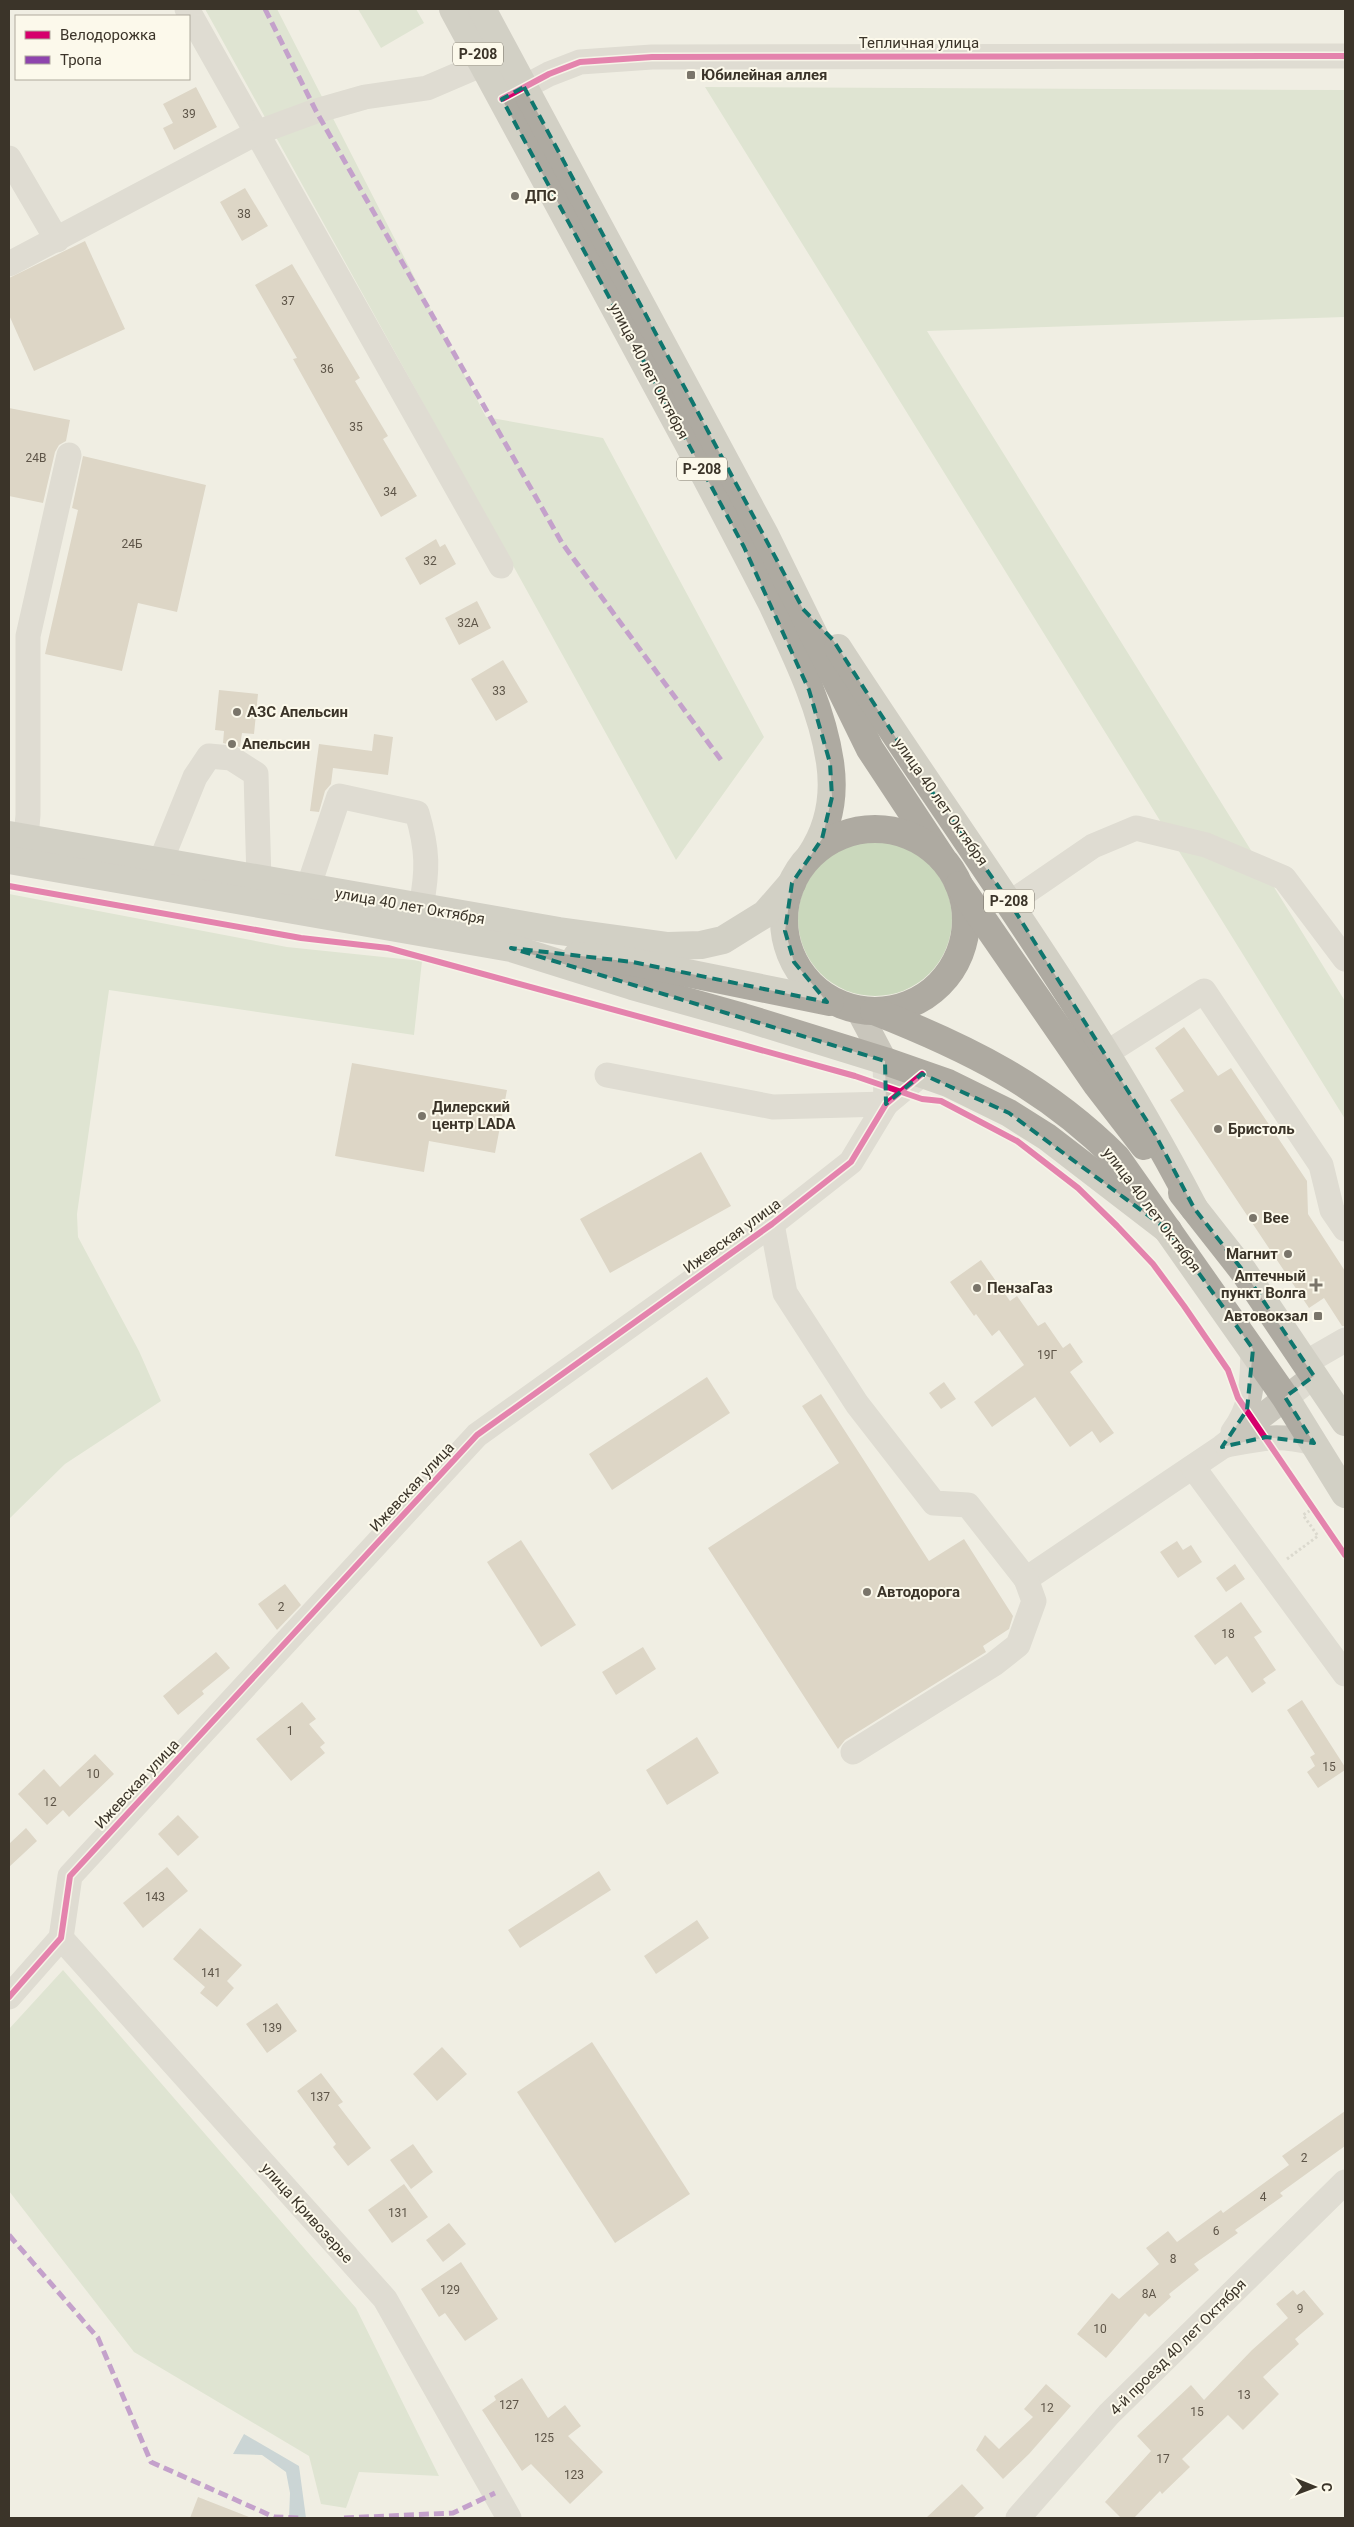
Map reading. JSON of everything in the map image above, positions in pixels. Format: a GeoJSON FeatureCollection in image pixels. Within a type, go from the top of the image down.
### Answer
{"type":"FeatureCollection","features":[{"type":"Feature","properties":{"kind":"main road","name":"улица 40 лет Октября"},"geometry":{"type":"LineString","coordinates":[[453,9],[483,64],[513,93],[803,609],[870,749],[959,885],[1096,1085],[1244,1272],[1345,1422]]}},
{"type":"Feature","properties":{"kind":"main road","name":"улица 40 лет Октября"},"geometry":{"type":"LineString","coordinates":[[17,836],[259,880],[632,942],[668,946],[701,945],[723,940],[746,928],[765,914],[792,883],[822,839],[832,797],[830,762],[809,690],[792,645],[513,93],[482,9]]}},
{"type":"Feature","properties":{"kind":"main road","name":"улица 40 лет Октября"},"geometry":{"type":"LineString","coordinates":[[803,609],[833,640],[914,766],[1010,903],[1155,1134],[1194,1208]]}},
{"type":"Feature","properties":{"kind":"main road","name":"улица 40 лет Октября"},"geometry":{"type":"LineString","coordinates":[[810,856],[823,846],[844,835],[868,829],[885,829],[916,838],[942,858]]}},
{"type":"Feature","properties":{"kind":"main road","name":"улица 40 лет Октября"},"geometry":{"type":"LineString","coordinates":[[9,860],[511,948],[885,1061],[974,1096],[1031,1128],[1168,1230]]}},
{"type":"Feature","properties":{"kind":"main road","name":"улица 40 лет Октября"},"geometry":{"type":"LineString","coordinates":[[792,883],[784,915],[788,947],[794,962],[814,988],[858,1009],[937,1036],[988,1061],[1052,1102],[1089,1130],[1117,1158],[1285,1396],[1345,1494]]}},
{"type":"Feature","properties":{"kind":"main road","name":"улица 40 лет Октября"},"geometry":{"type":"LineString","coordinates":[[858,1009],[898,1008],[921,999],[946,978],[962,950],[965,934],[965,909],[959,885]]}},
{"type":"Feature","properties":{"kind":"main road"},"geometry":{"type":"LineString","coordinates":[[511,948],[632,962],[788,992],[858,1009]]}},
{"type":"Feature","properties":{"kind":"street"},"geometry":{"type":"LineString","coordinates":[[187,9],[501,566]]}},
{"type":"Feature","properties":{"kind":"street","name":"Тепличная улица"},"geometry":{"type":"LineString","coordinates":[[513,93],[549,74],[580,62],[652,57],[1345,56]]}},
{"type":"Feature","properties":{"kind":"street"},"geometry":{"type":"LineString","coordinates":[[9,264],[58,240],[256,133],[316,111],[365,97],[427,88],[483,64]]}},
{"type":"Feature","properties":{"kind":"street"},"geometry":{"type":"LineString","coordinates":[[9,158],[58,240]]}},
{"type":"Feature","properties":{"kind":"street"},"geometry":{"type":"LineString","coordinates":[[17,836],[28,815],[28,636],[70,455]]}},
{"type":"Feature","properties":{"kind":"street"},"geometry":{"type":"LineString","coordinates":[[160,863],[195,776],[209,756],[231,758],[256,774],[259,880]]}},
{"type":"Feature","properties":{"kind":"street"},"geometry":{"type":"LineString","coordinates":[[308,888],[339,796],[417,813],[426,843],[426,882],[421,907]]}},
{"type":"Feature","properties":{"kind":"street"},"geometry":{"type":"LineString","coordinates":[[1010,903],[1093,846],[1136,828],[1206,845],[1284,878],[1345,959]]}},
{"type":"Feature","properties":{"kind":"street"},"geometry":{"type":"LineString","coordinates":[[1105,1054],[1204,991],[1321,1165],[1332,1210],[1345,1229]]}},
{"type":"Feature","properties":{"kind":"street"},"geometry":{"type":"LineString","coordinates":[[607,1075],[773,1107],[886,1104],[885,1061],[858,1009]]}},
{"type":"Feature","properties":{"kind":"street","name":"Ижевская улица"},"geometry":{"type":"LineString","coordinates":[[61,1938],[70,1876],[477,1436],[772,1224],[851,1162],[886,1104],[922,1074]]}},
{"type":"Feature","properties":{"kind":"street"},"geometry":{"type":"LineString","coordinates":[[772,1224],[785,1293],[857,1404],[934,1503],[968,1505],[1026,1579],[1034,1601],[1018,1645],[994,1664],[853,1752]]}},
{"type":"Feature","properties":{"kind":"street"},"geometry":{"type":"LineString","coordinates":[[1026,1579],[1222,1446],[1285,1396],[1310,1370],[1345,1340]]}},
{"type":"Feature","properties":{"kind":"street"},"geometry":{"type":"LineString","coordinates":[[1222,1446],[1247,1410],[1252,1383],[1253,1349]]}},
{"type":"Feature","properties":{"kind":"street"},"geometry":{"type":"LineString","coordinates":[[1222,1446],[1266,1437],[1287,1437],[1314,1443]]}},
{"type":"Feature","properties":{"kind":"street"},"geometry":{"type":"LineString","coordinates":[[1193,1467],[1345,1674]]}},
{"type":"Feature","properties":{"kind":"street"},"geometry":{"type":"LineString","coordinates":[[9,1997],[61,1938]]}},
{"type":"Feature","properties":{"kind":"street","name":"улица Кривозерье"},"geometry":{"type":"LineString","coordinates":[[61,1938],[385,2299],[509,2518]]}},
{"type":"Feature","properties":{"kind":"street","name":"4-й проезд 40 лет Октября"},"geometry":{"type":"LineString","coordinates":[[1018,2518],[1109,2414],[1345,2182]]}},
{"type":"Feature","properties":{"kind":"path"},"geometry":{"type":"LineString","coordinates":[[1309,1500],[1319,1516]]}},
{"type":"Feature","properties":{"kind":"path"},"geometry":{"type":"LineString","coordinates":[[1271,1572],[1318,1536],[1303,1515],[1314,1508]]}},
{"type":"Feature","properties":{"kind":"highlighted area"},"geometry":{"type":"Polygon","coordinates":[[[524,87],[803,609],[833,640],[914,766],[1010,903],[1155,1134],[1194,1208],[1244,1272],[1314,1376],[1285,1397],[1314,1443],[1266,1437],[1222,1447],[1247,1410],[1253,1349],[1168,1230],[1009,1113],[922,1074],[886,1104],[885,1061],[511,948],[633,962],[827,1002],[794,962],[785,931],[792,883],[822,839],[832,797],[830,763],[809,690],[744,547],[502,99],[524,87]]]}},
{"type":"Feature","properties":{"kind":"green space"},"geometry":{"type":"Polygon","coordinates":[[[205,9],[277,9],[486,417],[603,438],[764,737],[676,860],[205,9]]]}},
{"type":"Feature","properties":{"kind":"green space"},"geometry":{"type":"Polygon","coordinates":[[[358,9],[416,9],[424,23],[381,48],[358,9]]]}},
{"type":"Feature","properties":{"kind":"green space"},"geometry":{"type":"Polygon","coordinates":[[[705,87],[1345,90],[1345,317],[927,331],[1345,1001],[1345,1119],[705,87]]]}},
{"type":"Feature","properties":{"kind":"green space"},"geometry":{"type":"Polygon","coordinates":[[[875,842],[890,843],[905,848],[930,864],[946,889],[951,904],[951,934],[946,949],[930,974],[905,990],[890,995],[875,996],[860,995],[845,990],[820,974],[804,949],[799,934],[798,919],[799,904],[804,889],[820,864],[845,848],[860,843],[875,842]]]}},
{"type":"Feature","properties":{"kind":"green space"},"geometry":{"type":"Polygon","coordinates":[[[9,894],[287,947],[422,961],[414,1035],[109,990],[77,1214],[78,1237],[139,1351],[161,1401],[65,1464],[9,1519],[9,894]]]}},
{"type":"Feature","properties":{"kind":"green space"},"geometry":{"type":"Polygon","coordinates":[[[63,1970],[356,2308],[439,2476],[359,2472],[346,2508],[321,2504],[309,2456],[134,2352],[9,2191],[9,2029],[63,1970]]]}},
{"type":"Feature","properties":{"kind":"water"},"geometry":{"type":"Polygon","coordinates":[[[244,2434],[299,2466],[306,2518],[289,2518],[290,2493],[286,2472],[262,2455],[233,2454],[244,2434]]]}},
{"type":"Feature","properties":{"kind":"building"},"geometry":{"type":"Polygon","coordinates":[[[196,87],[217,127],[174,150],[163,128],[173,123],[163,104],[196,87]]]}},
{"type":"Feature","properties":{"kind":"building"},"geometry":{"type":"Polygon","coordinates":[[[245,188],[268,226],[242,241],[220,202],[245,188]]]}},
{"type":"Feature","properties":{"kind":"building"},"geometry":{"type":"Polygon","coordinates":[[[85,241],[125,329],[34,371],[9,315],[9,278],[85,241]]]}},
{"type":"Feature","properties":{"kind":"building"},"geometry":{"type":"Polygon","coordinates":[[[292,264],[360,378],[355,381],[388,436],[383,439],[417,496],[381,517],[293,359],[297,358],[255,285],[292,264]]]}},
{"type":"Feature","properties":{"kind":"building"},"geometry":{"type":"Polygon","coordinates":[[[9,408],[70,420],[66,441],[59,445],[55,452],[43,503],[9,496],[9,408]]]}},
{"type":"Feature","properties":{"kind":"building"},"geometry":{"type":"Polygon","coordinates":[[[83,456],[206,485],[177,612],[138,603],[122,671],[45,654],[78,510],[72,508],[83,456]]]}},
{"type":"Feature","properties":{"kind":"building"},"geometry":{"type":"Polygon","coordinates":[[[436,539],[440,547],[445,544],[456,564],[420,585],[405,558],[436,539]]]}},
{"type":"Feature","properties":{"kind":"building"},"geometry":{"type":"Polygon","coordinates":[[[477,601],[491,628],[459,645],[445,618],[477,601]]]}},
{"type":"Feature","properties":{"kind":"building"},"geometry":{"type":"Polygon","coordinates":[[[503,660],[528,702],[496,721],[471,679],[503,660]]]}},
{"type":"Feature","properties":{"kind":"building","name":"АЗС Апельсин"},"geometry":{"type":"Polygon","coordinates":[[[219,690],[258,694],[254,734],[242,733],[240,747],[223,743],[224,731],[215,730],[219,690]]]}},
{"type":"Feature","properties":{"kind":"building"},"geometry":{"type":"Polygon","coordinates":[[[374,734],[393,737],[388,775],[333,768],[331,784],[325,791],[319,812],[310,811],[319,744],[372,751],[374,734]]]}},
{"type":"Feature","properties":{"kind":"building"},"geometry":{"type":"Polygon","coordinates":[[[1184,1027],[1218,1076],[1231,1068],[1307,1181],[1308,1214],[1345,1271],[1345,1326],[1342,1326],[1324,1298],[1309,1308],[1170,1100],[1184,1091],[1155,1048],[1184,1027]]]}},
{"type":"Feature","properties":{"kind":"building","name":"Дилерский центр LADA"},"geometry":{"type":"Polygon","coordinates":[[[352,1063],[507,1090],[495,1153],[429,1141],[424,1172],[335,1156],[352,1063]]]}},
{"type":"Feature","properties":{"kind":"building"},"geometry":{"type":"Polygon","coordinates":[[[701,1152],[731,1206],[610,1273],[580,1219],[701,1152]]]}},
{"type":"Feature","properties":{"kind":"building"},"geometry":{"type":"Polygon","coordinates":[[[981,1260],[1010,1301],[1017,1296],[1038,1326],[1045,1322],[1063,1348],[1070,1343],[1083,1362],[1070,1372],[1114,1433],[1100,1443],[1092,1431],[1070,1447],[1035,1397],[992,1427],[974,1402],[1024,1365],[999,1330],[992,1336],[976,1314],[974,1316],[950,1282],[981,1260]]]}},
{"type":"Feature","properties":{"kind":"building"},"geometry":{"type":"Polygon","coordinates":[[[707,1377],[730,1413],[612,1490],[589,1454],[707,1377]]]}},
{"type":"Feature","properties":{"kind":"building"},"geometry":{"type":"Polygon","coordinates":[[[944,1382],[956,1399],[941,1409],[929,1393],[944,1382]]]}},
{"type":"Feature","properties":{"kind":"building","name":"Автодорога"},"geometry":{"type":"Polygon","coordinates":[[[821,1394],[929,1561],[964,1539],[1013,1616],[1009,1629],[983,1646],[986,1652],[845,1740],[838,1749],[708,1548],[839,1463],[802,1406],[821,1394]]]}},
{"type":"Feature","properties":{"kind":"building"},"geometry":{"type":"Polygon","coordinates":[[[521,1540],[576,1625],[541,1647],[487,1562],[521,1540]]]}},
{"type":"Feature","properties":{"kind":"building"},"geometry":{"type":"Polygon","coordinates":[[[1177,1541],[1183,1550],[1191,1545],[1202,1562],[1178,1578],[1160,1552],[1177,1541]]]}},
{"type":"Feature","properties":{"kind":"building"},"geometry":{"type":"Polygon","coordinates":[[[1235,1564],[1245,1579],[1226,1592],[1216,1578],[1235,1564]]]}},
{"type":"Feature","properties":{"kind":"building"},"geometry":{"type":"Polygon","coordinates":[[[285,1584],[301,1605],[277,1630],[258,1604],[285,1584]]]}},
{"type":"Feature","properties":{"kind":"building"},"geometry":{"type":"Polygon","coordinates":[[[1241,1602],[1262,1632],[1254,1637],[1276,1670],[1263,1679],[1266,1683],[1252,1693],[1227,1656],[1215,1665],[1194,1636],[1241,1602]]]}},
{"type":"Feature","properties":{"kind":"building"},"geometry":{"type":"Polygon","coordinates":[[[643,1647],[656,1669],[616,1695],[602,1672],[643,1647]]]}},
{"type":"Feature","properties":{"kind":"building"},"geometry":{"type":"Polygon","coordinates":[[[216,1652],[230,1668],[202,1691],[204,1694],[178,1715],[163,1696],[216,1652]]]}},
{"type":"Feature","properties":{"kind":"building"},"geometry":{"type":"Polygon","coordinates":[[[1302,1700],[1345,1767],[1345,1770],[1318,1788],[1307,1772],[1315,1766],[1310,1757],[1315,1754],[1287,1710],[1302,1700]]]}},
{"type":"Feature","properties":{"kind":"building"},"geometry":{"type":"Polygon","coordinates":[[[302,1702],[316,1719],[309,1724],[325,1743],[320,1747],[325,1753],[291,1781],[256,1739],[302,1702]]]}},
{"type":"Feature","properties":{"kind":"building"},"geometry":{"type":"Polygon","coordinates":[[[697,1737],[719,1773],[667,1805],[646,1770],[697,1737]]]}},
{"type":"Feature","properties":{"kind":"building"},"geometry":{"type":"Polygon","coordinates":[[[95,1754],[114,1774],[69,1817],[63,1810],[47,1825],[18,1794],[44,1769],[60,1787],[95,1754]]]}},
{"type":"Feature","properties":{"kind":"building"},"geometry":{"type":"Polygon","coordinates":[[[178,1815],[199,1837],[178,1856],[158,1834],[178,1815]]]}},
{"type":"Feature","properties":{"kind":"building"},"geometry":{"type":"Polygon","coordinates":[[[26,1828],[37,1841],[9,1867],[9,1844],[26,1828]]]}},
{"type":"Feature","properties":{"kind":"building"},"geometry":{"type":"Polygon","coordinates":[[[167,1867],[188,1891],[143,1928],[123,1903],[167,1867]]]}},
{"type":"Feature","properties":{"kind":"building"},"geometry":{"type":"Polygon","coordinates":[[[599,1871],[611,1890],[520,1948],[508,1930],[599,1871]]]}},
{"type":"Feature","properties":{"kind":"building"},"geometry":{"type":"Polygon","coordinates":[[[697,1920],[709,1938],[656,1974],[644,1956],[697,1920]]]}},
{"type":"Feature","properties":{"kind":"building"},"geometry":{"type":"Polygon","coordinates":[[[200,1928],[242,1965],[227,1981],[234,1988],[217,2007],[200,1993],[205,1987],[173,1959],[200,1928]]]}},
{"type":"Feature","properties":{"kind":"building"},"geometry":{"type":"Polygon","coordinates":[[[277,2003],[297,2031],[267,2053],[246,2024],[277,2003]]]}},
{"type":"Feature","properties":{"kind":"building"},"geometry":{"type":"Polygon","coordinates":[[[592,2042],[690,2194],[615,2243],[517,2092],[592,2042]]]}},
{"type":"Feature","properties":{"kind":"building"},"geometry":{"type":"Polygon","coordinates":[[[442,2047],[467,2074],[437,2101],[413,2074],[442,2047]]]}},
{"type":"Feature","properties":{"kind":"building"},"geometry":{"type":"Polygon","coordinates":[[[321,2073],[343,2102],[338,2105],[371,2148],[348,2166],[333,2147],[336,2144],[297,2091],[321,2073]]]}},
{"type":"Feature","properties":{"kind":"building"},"geometry":{"type":"Polygon","coordinates":[[[1345,2111],[1345,2146],[1280,2193],[1283,2196],[1235,2230],[1238,2233],[1194,2264],[1199,2270],[1169,2294],[1171,2297],[1149,2317],[1145,2313],[1106,2358],[1077,2334],[1112,2293],[1119,2299],[1159,2264],[1146,2248],[1168,2231],[1177,2242],[1221,2210],[1223,2213],[1289,2165],[1282,2156],[1345,2111]]]}},
{"type":"Feature","properties":{"kind":"building"},"geometry":{"type":"Polygon","coordinates":[[[413,2144],[433,2172],[411,2189],[390,2160],[413,2144]]]}},
{"type":"Feature","properties":{"kind":"building"},"geometry":{"type":"Polygon","coordinates":[[[404,2184],[428,2217],[392,2243],[368,2210],[404,2184]]]}},
{"type":"Feature","properties":{"kind":"building"},"geometry":{"type":"Polygon","coordinates":[[[449,2223],[466,2244],[443,2262],[426,2240],[449,2223]]]}},
{"type":"Feature","properties":{"kind":"building"},"geometry":{"type":"Polygon","coordinates":[[[461,2262],[498,2319],[465,2341],[445,2313],[439,2317],[421,2289],[461,2262]]]}},
{"type":"Feature","properties":{"kind":"building"},"geometry":{"type":"Polygon","coordinates":[[[1293,2290],[1297,2295],[1304,2290],[1324,2314],[1295,2339],[1299,2344],[1263,2377],[1279,2394],[1243,2430],[1228,2415],[1182,2459],[1190,2467],[1162,2494],[1160,2491],[1134,2518],[1121,2518],[1105,2502],[1151,2451],[1137,2436],[1191,2385],[1204,2400],[1252,2350],[1288,2318],[1276,2304],[1293,2290]]]}},
{"type":"Feature","properties":{"kind":"building"},"geometry":{"type":"Polygon","coordinates":[[[522,2378],[548,2418],[565,2405],[581,2426],[568,2436],[603,2472],[570,2504],[531,2464],[522,2471],[482,2410],[496,2400],[494,2396],[522,2378]]]}},
{"type":"Feature","properties":{"kind":"building"},"geometry":{"type":"Polygon","coordinates":[[[1046,2384],[1071,2406],[1029,2454],[1003,2479],[976,2450],[985,2435],[999,2449],[1033,2417],[1024,2409],[1046,2384]]]}},
{"type":"Feature","properties":{"kind":"building"},"geometry":{"type":"Polygon","coordinates":[[[962,2484],[984,2508],[973,2518],[926,2518],[962,2484]]]}},
{"type":"Feature","properties":{"kind":"building"},"geometry":{"type":"Polygon","coordinates":[[[198,2497],[249,2517],[249,2518],[190,2518],[198,2497]]]}},
{"type":"Feature","properties":{"kind":"marked path"},"geometry":{"type":"LineString","coordinates":[[265,9],[316,111],[562,543],[721,760]]}},
{"type":"Feature","properties":{"kind":"marked path"},"geometry":{"type":"LineString","coordinates":[[9,2235],[98,2338],[151,2462],[274,2517],[300,2518]]}},
{"type":"Feature","properties":{"kind":"marked path"},"geometry":{"type":"LineString","coordinates":[[344,2518],[453,2513],[495,2493]]}},
{"type":"Feature","properties":{"kind":"cycle path"},"geometry":{"type":"LineString","coordinates":[[502,99],[549,74],[580,62],[652,57],[1345,56]]}},
{"type":"Feature","properties":{"kind":"cycle path"},"geometry":{"type":"LineString","coordinates":[[9,886],[301,938],[388,948],[855,1076],[922,1099],[941,1101],[1017,1141],[1078,1188],[1153,1264],[1228,1370],[1238,1398],[1345,1555]]}},
{"type":"Feature","properties":{"kind":"cycle path"},"geometry":{"type":"LineString","coordinates":[[9,1997],[61,1938],[70,1876],[477,1435],[772,1224],[851,1162],[886,1104],[922,1074]]}},
{"type":"Feature","properties":{"kind":"place","name":"Юбилейная аллея"},"geometry":{"type":"Point","coordinates":[691,75]}},
{"type":"Feature","properties":{"kind":"place","name":"ДПС"},"geometry":{"type":"Point","coordinates":[515,196]}},
{"type":"Feature","properties":{"kind":"place","name":"АЗС Апельсин"},"geometry":{"type":"Point","coordinates":[237,712]}},
{"type":"Feature","properties":{"kind":"place","name":"Апельсин"},"geometry":{"type":"Point","coordinates":[232,744]}},
{"type":"Feature","properties":{"kind":"place","name":"Дилерский центр LADA"},"geometry":{"type":"Point","coordinates":[422,1116]}},
{"type":"Feature","properties":{"kind":"place","name":"Бристоль"},"geometry":{"type":"Point","coordinates":[1218,1129]}},
{"type":"Feature","properties":{"kind":"place","name":"Bee"},"geometry":{"type":"Point","coordinates":[1253,1218]}},
{"type":"Feature","properties":{"kind":"place","name":"Магнит"},"geometry":{"type":"Point","coordinates":[1288,1254]}},
{"type":"Feature","properties":{"kind":"place","name":"Аптечный пункт Волга"},"geometry":{"type":"Point","coordinates":[1316,1285]}},
{"type":"Feature","properties":{"kind":"place","name":"ПензаГаз"},"geometry":{"type":"Point","coordinates":[977,1288]}},
{"type":"Feature","properties":{"kind":"place","name":"Автовокзал"},"geometry":{"type":"Point","coordinates":[1318,1316]}},
{"type":"Feature","properties":{"kind":"place","name":"Автодорога"},"geometry":{"type":"Point","coordinates":[867,1592]}}]}
